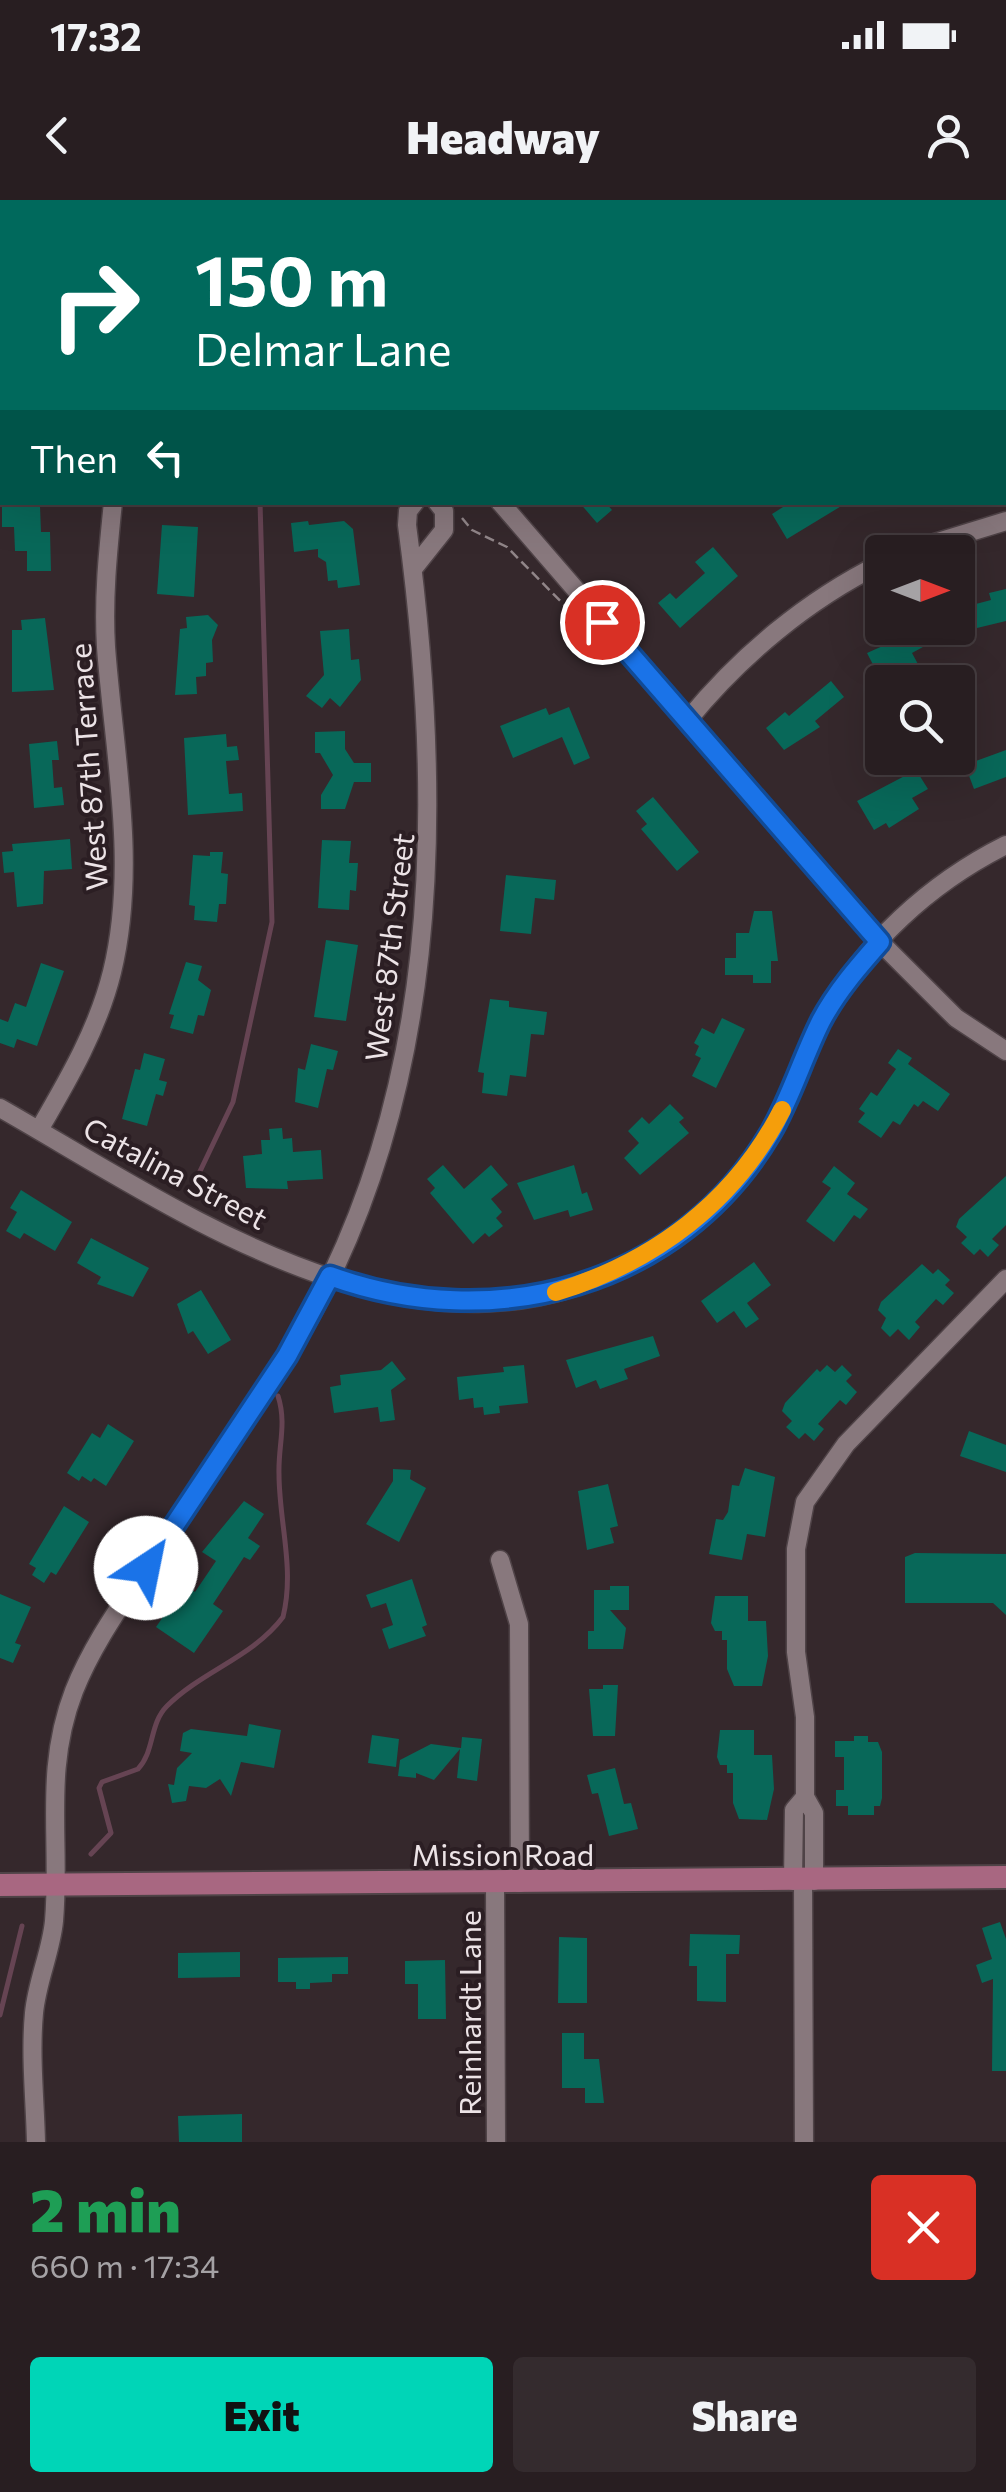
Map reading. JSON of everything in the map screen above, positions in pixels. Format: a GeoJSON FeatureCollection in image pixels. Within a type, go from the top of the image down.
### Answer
{"type":"FeatureCollection","features":[{"type":"Feature","properties":{"kind":"main road","name":"Mission Road"},"geometry":{"type":"LineString","coordinates":[[0,1884],[1006,1877]]}},
{"type":"Feature","properties":{"kind":"street","name":"West 87th Terrace"},"geometry":{"type":"LineString","coordinates":[[39,1130],[70,1076],[105,998],[122,916],[122,817],[105,606],[113,505]]}},
{"type":"Feature","properties":{"kind":"street","name":"West 87th Street"},"geometry":{"type":"LineString","coordinates":[[36,2142],[34,2013],[53,1925],[54,1767],[73,1693],[89,1657],[287,1356],[330,1276],[385,1136],[405,1062],[422,943],[430,749],[407,525],[408,511],[413,505]]}},
{"type":"Feature","properties":{"kind":"street"},"geometry":{"type":"LineString","coordinates":[[413,569],[444,530],[444,511],[439,505]]}},
{"type":"Feature","properties":{"kind":"street"},"geometry":{"type":"LineString","coordinates":[[503,505],[880,942],[956,1018],[1006,1052]]}},
{"type":"Feature","properties":{"kind":"street"},"geometry":{"type":"LineString","coordinates":[[960,535],[1006,521]]}},
{"type":"Feature","properties":{"kind":"street"},"geometry":{"type":"LineString","coordinates":[[687,721],[711,692],[777,630],[865,573]]}},
{"type":"Feature","properties":{"kind":"street","name":"Catalina Street"},"geometry":{"type":"LineString","coordinates":[[0,1108],[190,1216],[382,1294],[425,1302],[503,1302],[590,1282],[652,1251],[707,1209],[746,1168],[786,1104],[822,1020],[845,982],[920,898],[1006,845]]}},
{"type":"Feature","properties":{"kind":"street"},"geometry":{"type":"LineString","coordinates":[[804,2142],[803,1881],[814,1813],[805,1797],[805,1717],[796,1652],[796,1549],[805,1502],[846,1444],[1006,1279]]}},
{"type":"Feature","properties":{"kind":"street"},"geometry":{"type":"LineString","coordinates":[[500,1560],[519,1624],[520,1883]]}},
{"type":"Feature","properties":{"kind":"street","name":"Reinhardt Lane"},"geometry":{"type":"LineString","coordinates":[[495,1883],[496,2142]]}},
{"type":"Feature","properties":{"kind":"building"},"geometry":{"type":"Polygon","coordinates":[[[582,505],[608,505],[612,510],[597,523],[582,505]]]}},
{"type":"Feature","properties":{"kind":"building"},"geometry":{"type":"Polygon","coordinates":[[[786,505],[843,505],[787,539],[772,514],[786,505]]]}},
{"type":"Feature","properties":{"kind":"building"},"geometry":{"type":"Polygon","coordinates":[[[2,506],[40,506],[41,532],[50,532],[51,571],[27,571],[27,551],[15,551],[14,527],[2,527],[2,506]]]}},
{"type":"Feature","properties":{"kind":"building"},"geometry":{"type":"Polygon","coordinates":[[[308,521],[309,525],[344,521],[353,529],[360,585],[338,588],[337,580],[328,581],[326,562],[318,557],[318,549],[294,552],[291,523],[308,521]]]}},
{"type":"Feature","properties":{"kind":"building"},"geometry":{"type":"Polygon","coordinates":[[[162,525],[198,527],[194,597],[157,594],[162,525]]]}},
{"type":"Feature","properties":{"kind":"building"},"geometry":{"type":"Polygon","coordinates":[[[713,547],[738,576],[680,628],[658,603],[670,593],[676,599],[705,573],[695,562],[713,547]]]}},
{"type":"Feature","properties":{"kind":"building"},"geometry":{"type":"Polygon","coordinates":[[[1006,589],[1006,621],[977,628],[975,604],[991,600],[989,593],[1006,589]]]}},
{"type":"Feature","properties":{"kind":"building"},"geometry":{"type":"Polygon","coordinates":[[[208,615],[218,625],[212,640],[213,662],[206,663],[206,676],[196,677],[197,694],[175,695],[180,629],[187,628],[186,617],[208,615]]]}},
{"type":"Feature","properties":{"kind":"building"},"geometry":{"type":"Polygon","coordinates":[[[45,618],[54,690],[12,692],[12,630],[22,630],[21,620],[45,618]]]}},
{"type":"Feature","properties":{"kind":"building"},"geometry":{"type":"Polygon","coordinates":[[[349,629],[351,660],[359,659],[361,680],[340,707],[330,698],[322,708],[306,696],[324,675],[320,631],[349,629]]]}},
{"type":"Feature","properties":{"kind":"building"},"geometry":{"type":"Polygon","coordinates":[[[885,645],[926,645],[912,653],[918,665],[873,665],[867,653],[885,645]]]}},
{"type":"Feature","properties":{"kind":"building"},"geometry":{"type":"Polygon","coordinates":[[[831,681],[844,697],[815,721],[820,727],[784,750],[766,728],[785,712],[789,716],[831,681]]]}},
{"type":"Feature","properties":{"kind":"building"},"geometry":{"type":"Polygon","coordinates":[[[569,707],[590,758],[574,765],[562,737],[513,758],[500,726],[546,708],[549,715],[569,707]]]}},
{"type":"Feature","properties":{"kind":"building"},"geometry":{"type":"Polygon","coordinates":[[[345,731],[345,749],[354,763],[371,763],[371,782],[354,782],[345,809],[321,809],[321,795],[333,775],[320,753],[315,753],[315,732],[345,731]]]}},
{"type":"Feature","properties":{"kind":"building"},"geometry":{"type":"Polygon","coordinates":[[[226,734],[227,747],[237,746],[239,760],[226,761],[229,794],[242,793],[243,811],[188,815],[184,738],[226,734]]]}},
{"type":"Feature","properties":{"kind":"building"},"geometry":{"type":"Polygon","coordinates":[[[57,741],[59,760],[52,760],[54,788],[62,787],[64,805],[34,808],[29,744],[57,741]]]}},
{"type":"Feature","properties":{"kind":"building"},"geometry":{"type":"Polygon","coordinates":[[[1006,750],[1006,777],[974,789],[969,775],[975,775],[975,761],[1006,750]]]}},
{"type":"Feature","properties":{"kind":"building"},"geometry":{"type":"Polygon","coordinates":[[[906,775],[919,775],[928,789],[912,798],[919,809],[889,828],[886,823],[874,830],[857,801],[906,775]]]}},
{"type":"Feature","properties":{"kind":"building"},"geometry":{"type":"Polygon","coordinates":[[[653,797],[699,852],[677,871],[641,829],[647,824],[636,811],[653,797]]]}},
{"type":"Feature","properties":{"kind":"building"},"geometry":{"type":"Polygon","coordinates":[[[70,839],[72,869],[44,871],[43,904],[17,907],[14,872],[4,873],[2,852],[13,851],[12,844],[70,839]]]}},
{"type":"Feature","properties":{"kind":"building"},"geometry":{"type":"Polygon","coordinates":[[[322,840],[351,841],[349,863],[358,863],[356,891],[350,890],[349,910],[318,908],[322,840]]]}},
{"type":"Feature","properties":{"kind":"building"},"geometry":{"type":"Polygon","coordinates":[[[210,852],[223,852],[221,873],[228,874],[226,904],[219,904],[217,922],[194,920],[195,906],[189,905],[193,855],[210,856],[210,852]]]}},
{"type":"Feature","properties":{"kind":"building"},"geometry":{"type":"Polygon","coordinates":[[[506,875],[556,880],[554,900],[535,898],[531,934],[500,931],[506,875]]]}},
{"type":"Feature","properties":{"kind":"building"},"geometry":{"type":"Polygon","coordinates":[[[754,911],[772,911],[778,961],[771,961],[771,983],[753,983],[753,975],[725,975],[725,958],[736,958],[736,933],[749,933],[754,911]]]}},
{"type":"Feature","properties":{"kind":"building"},"geometry":{"type":"Polygon","coordinates":[[[326,940],[358,945],[346,1021],[314,1017],[326,940]]]}},
{"type":"Feature","properties":{"kind":"building"},"geometry":{"type":"Polygon","coordinates":[[[186,962],[202,966],[198,980],[211,990],[204,1016],[198,1015],[193,1034],[170,1028],[174,1015],[169,1014],[186,962]]]}},
{"type":"Feature","properties":{"kind":"building"},"geometry":{"type":"Polygon","coordinates":[[[41,963],[64,971],[37,1046],[17,1039],[14,1048],[0,1043],[0,1019],[8,1022],[15,1003],[26,1007],[41,963]]]}},
{"type":"Feature","properties":{"kind":"building"},"geometry":{"type":"Polygon","coordinates":[[[490,999],[509,1001],[509,1007],[547,1012],[544,1035],[531,1034],[526,1077],[510,1075],[507,1096],[482,1093],[484,1073],[478,1072],[490,999]]]}},
{"type":"Feature","properties":{"kind":"building"},"geometry":{"type":"Polygon","coordinates":[[[722,1018],[745,1029],[716,1088],[692,1076],[701,1058],[695,1055],[699,1046],[694,1043],[702,1028],[714,1034],[722,1018]]]}},
{"type":"Feature","properties":{"kind":"building"},"geometry":{"type":"Polygon","coordinates":[[[311,1044],[338,1051],[333,1070],[327,1069],[318,1108],[295,1102],[298,1068],[305,1070],[311,1044]]]}},
{"type":"Feature","properties":{"kind":"building"},"geometry":{"type":"Polygon","coordinates":[[[898,1049],[912,1058],[908,1064],[950,1094],[938,1111],[923,1101],[918,1107],[914,1104],[900,1125],[893,1121],[881,1138],[858,1122],[865,1113],[859,1109],[871,1092],[877,1096],[896,1069],[888,1063],[898,1049]]]}},
{"type":"Feature","properties":{"kind":"building"},"geometry":{"type":"Polygon","coordinates":[[[144,1053],[165,1059],[159,1080],[167,1082],[163,1096],[156,1094],[147,1126],[122,1119],[135,1069],[140,1070],[144,1053]]]}},
{"type":"Feature","properties":{"kind":"building"},"geometry":{"type":"Polygon","coordinates":[[[670,1104],[684,1118],[679,1122],[689,1133],[640,1175],[624,1158],[639,1143],[628,1131],[642,1117],[649,1124],[670,1104]]]}},
{"type":"Feature","properties":{"kind":"building"},"geometry":{"type":"Polygon","coordinates":[[[282,1128],[283,1139],[292,1138],[293,1152],[321,1150],[323,1179],[287,1181],[288,1189],[246,1188],[243,1156],[262,1154],[261,1140],[270,1140],[269,1129],[282,1128]]]}},
{"type":"Feature","properties":{"kind":"building"},"geometry":{"type":"Polygon","coordinates":[[[443,1165],[464,1189],[491,1165],[508,1185],[491,1199],[502,1212],[496,1218],[503,1226],[489,1237],[485,1233],[473,1244],[430,1193],[435,1188],[427,1179],[443,1165]]]}},
{"type":"Feature","properties":{"kind":"building"},"geometry":{"type":"Polygon","coordinates":[[[574,1165],[582,1194],[587,1192],[593,1210],[570,1217],[568,1210],[534,1220],[517,1183],[574,1165]]]}},
{"type":"Feature","properties":{"kind":"building"},"geometry":{"type":"Polygon","coordinates":[[[834,1166],[855,1183],[847,1194],[868,1209],[860,1219],[854,1215],[834,1242],[806,1221],[831,1188],[822,1182],[834,1166]]]}},
{"type":"Feature","properties":{"kind":"building"},"geometry":{"type":"Polygon","coordinates":[[[1006,1176],[1006,1225],[992,1239],[999,1245],[988,1257],[980,1249],[974,1255],[961,1243],[967,1237],[956,1227],[959,1219],[1006,1176]]]}},
{"type":"Feature","properties":{"kind":"building"},"geometry":{"type":"Polygon","coordinates":[[[21,1190],[72,1222],[55,1251],[24,1233],[20,1239],[6,1231],[17,1212],[10,1208],[21,1190]]]}},
{"type":"Feature","properties":{"kind":"building"},"geometry":{"type":"Polygon","coordinates":[[[91,1238],[149,1268],[133,1297],[97,1284],[101,1277],[77,1263],[91,1238]]]}},
{"type":"Feature","properties":{"kind":"building"},"geometry":{"type":"Polygon","coordinates":[[[754,1262],[771,1285],[747,1303],[759,1319],[746,1328],[734,1311],[717,1323],[701,1301],[754,1262]]]}},
{"type":"Feature","properties":{"kind":"building"},"geometry":{"type":"Polygon","coordinates":[[[922,1264],[933,1274],[938,1269],[950,1280],[945,1285],[954,1293],[943,1305],[936,1299],[915,1322],[920,1327],[909,1340],[898,1329],[890,1337],[881,1328],[886,1318],[878,1310],[881,1302],[922,1264]]]}},
{"type":"Feature","properties":{"kind":"building"},"geometry":{"type":"Polygon","coordinates":[[[201,1290],[231,1340],[208,1354],[193,1331],[188,1334],[177,1304],[201,1290]]]}},
{"type":"Feature","properties":{"kind":"building"},"geometry":{"type":"Polygon","coordinates":[[[653,1336],[660,1356],[624,1369],[628,1379],[600,1389],[596,1380],[576,1388],[566,1360],[653,1336]]]}},
{"type":"Feature","properties":{"kind":"building"},"geometry":{"type":"Polygon","coordinates":[[[392,1361],[406,1379],[391,1390],[395,1420],[380,1422],[378,1407],[334,1413],[330,1387],[341,1385],[340,1375],[381,1370],[392,1361]]]}},
{"type":"Feature","properties":{"kind":"building"},"geometry":{"type":"Polygon","coordinates":[[[524,1365],[528,1403],[499,1406],[500,1413],[484,1415],[483,1407],[474,1408],[473,1398],[459,1400],[457,1377],[504,1372],[503,1367],[524,1365]]]}},
{"type":"Feature","properties":{"kind":"building"},"geometry":{"type":"Polygon","coordinates":[[[827,1365],[835,1372],[842,1365],[852,1375],[846,1381],[857,1392],[846,1405],[840,1400],[818,1424],[824,1429],[814,1441],[805,1433],[799,1439],[786,1427],[792,1421],[782,1411],[785,1403],[817,1369],[820,1372],[827,1365]]]}},
{"type":"Feature","properties":{"kind":"building"},"geometry":{"type":"Polygon","coordinates":[[[108,1424],[134,1441],[106,1486],[94,1478],[91,1482],[82,1476],[79,1481],[67,1473],[92,1433],[100,1438],[108,1424]]]}},
{"type":"Feature","properties":{"kind":"building"},"geometry":{"type":"Polygon","coordinates":[[[969,1431],[1006,1445],[1006,1472],[960,1456],[969,1431]]]}},
{"type":"Feature","properties":{"kind":"building"},"geometry":{"type":"Polygon","coordinates":[[[745,1468],[775,1477],[765,1537],[747,1534],[742,1560],[709,1554],[716,1519],[723,1520],[728,1512],[732,1485],[739,1486],[745,1468]]]}},
{"type":"Feature","properties":{"kind":"building"},"geometry":{"type":"Polygon","coordinates":[[[393,1469],[411,1470],[410,1479],[426,1488],[399,1542],[366,1524],[393,1481],[393,1469]]]}},
{"type":"Feature","properties":{"kind":"building"},"geometry":{"type":"Polygon","coordinates":[[[608,1484],[618,1526],[610,1528],[614,1543],[587,1550],[578,1491],[608,1484]]]}},
{"type":"Feature","properties":{"kind":"building"},"geometry":{"type":"Polygon","coordinates":[[[244,1501],[264,1514],[248,1538],[260,1546],[250,1560],[244,1557],[213,1604],[223,1611],[194,1653],[156,1627],[185,1585],[195,1592],[216,1561],[202,1552],[244,1501]]]}},
{"type":"Feature","properties":{"kind":"building"},"geometry":{"type":"Polygon","coordinates":[[[64,1506],[89,1522],[56,1575],[51,1572],[44,1583],[32,1575],[36,1568],[29,1564],[64,1506]]]}},
{"type":"Feature","properties":{"kind":"building"},"geometry":{"type":"Polygon","coordinates":[[[915,1553],[1006,1554],[1006,1615],[993,1603],[905,1603],[905,1557],[915,1553]]]}},
{"type":"Feature","properties":{"kind":"building"},"geometry":{"type":"Polygon","coordinates":[[[412,1579],[427,1625],[422,1627],[426,1636],[389,1649],[382,1629],[393,1625],[386,1603],[371,1608],[366,1595],[412,1579]]]}},
{"type":"Feature","properties":{"kind":"building"},"geometry":{"type":"Polygon","coordinates":[[[610,1586],[629,1586],[629,1610],[610,1610],[626,1628],[623,1649],[588,1649],[588,1631],[594,1631],[594,1590],[610,1590],[610,1586]]]}},
{"type":"Feature","properties":{"kind":"building"},"geometry":{"type":"Polygon","coordinates":[[[0,1594],[31,1607],[15,1643],[21,1645],[13,1663],[0,1658],[0,1594]]]}},
{"type":"Feature","properties":{"kind":"building"},"geometry":{"type":"Polygon","coordinates":[[[715,1596],[748,1596],[748,1621],[766,1621],[768,1656],[762,1686],[734,1686],[727,1669],[727,1640],[722,1640],[722,1631],[715,1631],[711,1623],[715,1596]]]}},
{"type":"Feature","properties":{"kind":"building"},"geometry":{"type":"Polygon","coordinates":[[[603,1685],[618,1685],[615,1736],[593,1736],[589,1689],[603,1689],[603,1685]]]}},
{"type":"Feature","properties":{"kind":"building"},"geometry":{"type":"Polygon","coordinates":[[[249,1724],[281,1730],[274,1768],[241,1762],[231,1796],[220,1779],[206,1788],[189,1786],[186,1801],[172,1803],[168,1784],[174,1785],[177,1768],[192,1753],[180,1751],[183,1733],[191,1729],[247,1736],[249,1724]]]}},
{"type":"Feature","properties":{"kind":"building"},"geometry":{"type":"Polygon","coordinates":[[[720,1730],[754,1730],[754,1755],[772,1755],[774,1789],[767,1820],[739,1819],[733,1803],[733,1773],[727,1773],[727,1765],[720,1765],[717,1757],[720,1730]]]}},
{"type":"Feature","properties":{"kind":"building"},"geometry":{"type":"Polygon","coordinates":[[[372,1735],[399,1739],[396,1767],[368,1763],[372,1735]]]}},
{"type":"Feature","properties":{"kind":"building"},"geometry":{"type":"Polygon","coordinates":[[[854,1736],[868,1736],[868,1742],[878,1742],[882,1752],[882,1798],[880,1806],[874,1806],[874,1815],[848,1815],[848,1806],[836,1806],[836,1790],[844,1790],[844,1757],[835,1757],[835,1741],[854,1741],[854,1736]]]}},
{"type":"Feature","properties":{"kind":"building"},"geometry":{"type":"Polygon","coordinates":[[[462,1737],[482,1739],[477,1781],[457,1778],[460,1749],[434,1780],[416,1773],[416,1778],[398,1776],[400,1760],[431,1744],[461,1748],[462,1737]]]}},
{"type":"Feature","properties":{"kind":"building"},"geometry":{"type":"Polygon","coordinates":[[[615,1768],[624,1804],[631,1803],[638,1829],[609,1836],[598,1793],[592,1794],[587,1775],[615,1768]]]}},
{"type":"Feature","properties":{"kind":"building"},"geometry":{"type":"Polygon","coordinates":[[[1000,1922],[1006,1939],[1006,2071],[992,2071],[993,1979],[982,1983],[976,1965],[992,1959],[982,1928],[1000,1922]]]}},
{"type":"Feature","properties":{"kind":"building"},"geometry":{"type":"Polygon","coordinates":[[[690,1934],[740,1935],[739,1954],[726,1954],[726,2002],[697,2001],[697,1966],[689,1966],[690,1934]]]}},
{"type":"Feature","properties":{"kind":"building"},"geometry":{"type":"Polygon","coordinates":[[[559,1937],[587,1938],[587,2003],[558,2003],[559,1937]]]}},
{"type":"Feature","properties":{"kind":"building"},"geometry":{"type":"Polygon","coordinates":[[[240,1952],[240,1977],[178,1978],[178,1953],[240,1952]]]}},
{"type":"Feature","properties":{"kind":"building"},"geometry":{"type":"Polygon","coordinates":[[[348,1957],[348,1974],[332,1974],[332,1982],[310,1983],[310,1989],[296,1989],[296,1982],[278,1982],[278,1958],[348,1957]]]}},
{"type":"Feature","properties":{"kind":"building"},"geometry":{"type":"Polygon","coordinates":[[[445,1960],[446,2019],[418,2019],[418,1984],[405,1984],[405,1961],[445,1960]]]}},
{"type":"Feature","properties":{"kind":"building"},"geometry":{"type":"Polygon","coordinates":[[[562,2033],[584,2033],[584,2059],[599,2059],[604,2103],[585,2103],[585,2088],[562,2088],[562,2033]]]}},
{"type":"Feature","properties":{"kind":"building"},"geometry":{"type":"Polygon","coordinates":[[[242,2114],[242,2142],[179,2142],[178,2116],[242,2114]]]}},
{"type":"Feature","properties":{"kind":"waterway"},"geometry":{"type":"LineString","coordinates":[[193,1186],[233,1102],[272,922],[260,505]]}},
{"type":"Feature","properties":{"kind":"waterway"},"geometry":{"type":"LineString","coordinates":[[91,1854],[111,1833],[99,1788],[102,1782],[138,1769],[167,1706],[257,1643],[283,1617],[287,1581],[278,1396]]}},
{"type":"Feature","properties":{"kind":"waterway"},"geometry":{"type":"LineString","coordinates":[[0,2015],[22,1926]]}},
{"type":"Feature","properties":{"kind":"slow traffic"},"geometry":{"type":"LineString","coordinates":[[556,1292],[617,1270],[686,1227],[718,1200],[746,1168],[782,1110]]}},
{"type":"Feature","properties":{"kind":"route"},"geometry":{"type":"LineString","coordinates":[[146,1568],[287,1356],[330,1276],[382,1294],[425,1302],[503,1302],[590,1282],[652,1251],[718,1200],[746,1168],[786,1104],[822,1020],[845,982],[880,942],[602,622]]}}]}
